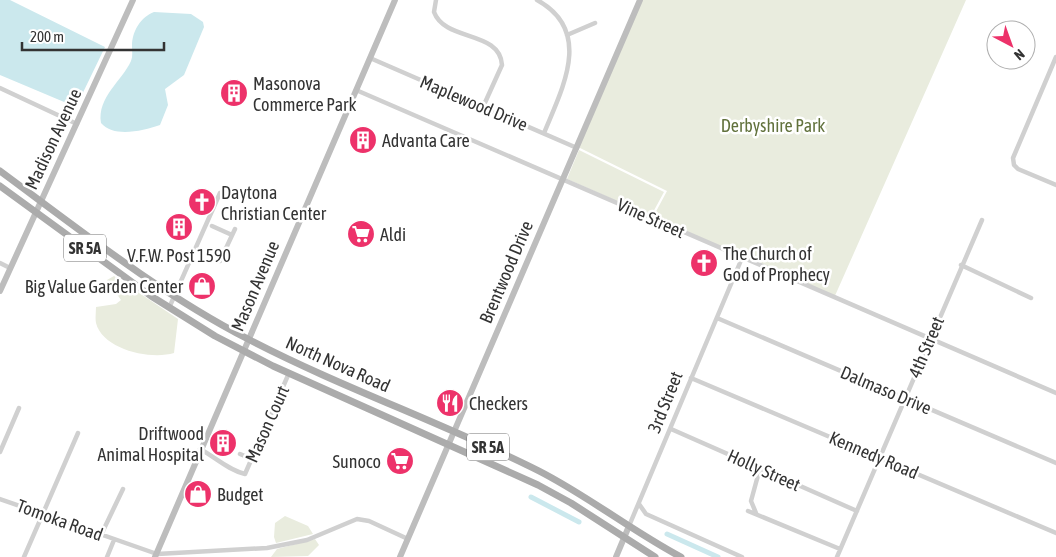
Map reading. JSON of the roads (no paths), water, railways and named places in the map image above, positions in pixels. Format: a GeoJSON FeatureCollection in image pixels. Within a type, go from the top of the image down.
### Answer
{"type":"FeatureCollection","features":[{"type":"Feature","properties":{"kind":"main road","name":"North Nova Road"},"geometry":{"type":"LineString","coordinates":[[0,172],[174,296],[249,340],[558,481],[681,557]]}},
{"type":"Feature","properties":{"kind":"main road","name":"North Nova Road"},"geometry":{"type":"LineString","coordinates":[[0,186],[169,308],[244,351],[557,494],[655,557]]}},
{"type":"Feature","properties":{"kind":"main road"},"geometry":{"type":"LineString","coordinates":[[363,406],[381,406],[388,403]]}},
{"type":"Feature","properties":{"kind":"street","name":"Madison Avenue"},"geometry":{"type":"LineString","coordinates":[[0,291],[133,0]]}},
{"type":"Feature","properties":{"kind":"street","name":"Mason Avenue"},"geometry":{"type":"LineString","coordinates":[[156,556],[200,449],[249,340],[395,0]]}},
{"type":"Feature","properties":{"kind":"street"},"geometry":{"type":"LineString","coordinates":[[436,0],[434,12],[442,25],[493,46],[501,58],[502,65],[484,107]]}},
{"type":"Feature","properties":{"kind":"street"},"geometry":{"type":"LineString","coordinates":[[537,0],[557,17],[567,35],[571,58],[570,68],[544,132]]}},
{"type":"Feature","properties":{"kind":"street","name":"Brentwood Drive"},"geometry":{"type":"LineString","coordinates":[[400,557],[640,0]]}},
{"type":"Feature","properties":{"kind":"street"},"geometry":{"type":"LineString","coordinates":[[567,35],[595,23]]}},
{"type":"Feature","properties":{"kind":"street"},"geometry":{"type":"LineString","coordinates":[[1056,57],[1013,158],[1014,164],[1018,169],[1056,185]]}},
{"type":"Feature","properties":{"kind":"street","name":"Maplewood Drive"},"geometry":{"type":"LineString","coordinates":[[370,58],[544,132],[577,148]]}},
{"type":"Feature","properties":{"kind":"street"},"geometry":{"type":"LineString","coordinates":[[0,88],[77,124]]}},
{"type":"Feature","properties":{"kind":"street","name":"Vine Street"},"geometry":{"type":"LineString","coordinates":[[356,90],[1056,393]]}},
{"type":"Feature","properties":{"kind":"street"},"geometry":{"type":"LineString","coordinates":[[169,308],[220,193]]}},
{"type":"Feature","properties":{"kind":"street","name":"4th Street"},"geometry":{"type":"LineString","coordinates":[[836,557],[929,338],[982,220]]}},
{"type":"Feature","properties":{"kind":"street"},"geometry":{"type":"LineString","coordinates":[[212,226],[232,235]]}},
{"type":"Feature","properties":{"kind":"street"},"geometry":{"type":"LineString","coordinates":[[220,261],[235,229]]}},
{"type":"Feature","properties":{"kind":"street"},"geometry":{"type":"LineString","coordinates":[[102,260],[109,251]]}},
{"type":"Feature","properties":{"kind":"street","name":"3rd Street"},"geometry":{"type":"LineString","coordinates":[[616,557],[742,258]]}},
{"type":"Feature","properties":{"kind":"street"},"geometry":{"type":"LineString","coordinates":[[0,263],[10,268]]}},
{"type":"Feature","properties":{"kind":"street"},"geometry":{"type":"LineString","coordinates":[[961,265],[1031,298]]}},
{"type":"Feature","properties":{"kind":"street","name":"Dalmaso Drive"},"geometry":{"type":"LineString","coordinates":[[717,318],[1056,463]]}},
{"type":"Feature","properties":{"kind":"street","name":"Mason Court"},"geometry":{"type":"LineString","coordinates":[[200,449],[218,458],[237,472],[245,474],[289,373]]}},
{"type":"Feature","properties":{"kind":"street","name":"Kennedy Road"},"geometry":{"type":"LineString","coordinates":[[691,378],[1056,533]]}},
{"type":"Feature","properties":{"kind":"street"},"geometry":{"type":"LineString","coordinates":[[0,452],[19,408]]}},
{"type":"Feature","properties":{"kind":"street","name":"Holly Street"},"geometry":{"type":"LineString","coordinates":[[671,429],[857,511]]}},
{"type":"Feature","properties":{"kind":"street"},"geometry":{"type":"LineString","coordinates":[[24,557],[78,432]]}},
{"type":"Feature","properties":{"kind":"street"},"geometry":{"type":"LineString","coordinates":[[240,454],[252,459]]}},
{"type":"Feature","properties":{"kind":"street"},"geometry":{"type":"LineString","coordinates":[[756,513],[751,501],[760,468]]}},
{"type":"Feature","properties":{"kind":"street"},"geometry":{"type":"LineString","coordinates":[[101,535],[122,490]]}},
{"type":"Feature","properties":{"kind":"street","name":"Tomoka Road"},"geometry":{"type":"LineString","coordinates":[[0,499],[42,512],[156,556],[267,548],[307,540],[357,519],[369,521],[408,539]]}},
{"type":"Feature","properties":{"kind":"street"},"geometry":{"type":"LineString","coordinates":[[638,504],[646,514],[742,557]]}},
{"type":"Feature","properties":{"kind":"street"},"geometry":{"type":"LineString","coordinates":[[748,510],[840,549]]}},
{"type":"Feature","properties":{"kind":"street"},"geometry":{"type":"LineString","coordinates":[[633,517],[646,514]]}},
{"type":"Feature","properties":{"kind":"street"},"geometry":{"type":"LineString","coordinates":[[107,557],[114,540]]}},
{"type":"Feature","properties":{"kind":"street"},"geometry":{"type":"LineString","coordinates":[[232,557],[234,551]]}},
{"type":"Feature","properties":{"kind":"water"},"geometry":{"type":"Polygon","coordinates":[[[0,0],[10,0],[105,47],[76,107],[0,75],[0,0]]]}},
{"type":"Feature","properties":{"kind":"water"},"geometry":{"type":"Polygon","coordinates":[[[154,12],[191,14],[203,22],[204,27],[184,75],[165,89],[168,105],[160,125],[129,132],[107,128],[101,123],[101,114],[106,97],[131,61],[132,40],[138,25],[145,17],[154,12]]]}},
{"type":"Feature","properties":{"kind":"waterway"},"geometry":{"type":"LineString","coordinates":[[531,497],[579,522]]}},
{"type":"Feature","properties":{"kind":"waterway"},"geometry":{"type":"LineString","coordinates":[[667,534],[718,557]]}},
{"type":"Feature","properties":{"kind":"place","name":"Masonova Commerce Park"},"geometry":{"type":"Point","coordinates":[234,93]}},
{"type":"Feature","properties":{"kind":"place","name":"Advanta Care"},"geometry":{"type":"Point","coordinates":[363,140]}},
{"type":"Feature","properties":{"kind":"place","name":"Daytona Christian Center"},"geometry":{"type":"Point","coordinates":[202,202]}},
{"type":"Feature","properties":{"kind":"place","name":"V.F.W. Post 1590"},"geometry":{"type":"Point","coordinates":[179,227]}},
{"type":"Feature","properties":{"kind":"place","name":"Aldi"},"geometry":{"type":"Point","coordinates":[361,234]}},
{"type":"Feature","properties":{"kind":"place","name":"The Church of God of Prophecy"},"geometry":{"type":"Point","coordinates":[704,263]}},
{"type":"Feature","properties":{"kind":"place","name":"Big Value Garden Center"},"geometry":{"type":"Point","coordinates":[202,286]}},
{"type":"Feature","properties":{"kind":"place","name":"Checkers"},"geometry":{"type":"Point","coordinates":[450,403]}},
{"type":"Feature","properties":{"kind":"place","name":"Driftwood Animal Hospital"},"geometry":{"type":"Point","coordinates":[223,443]}},
{"type":"Feature","properties":{"kind":"place","name":"Sunoco"},"geometry":{"type":"Point","coordinates":[400,461]}},
{"type":"Feature","properties":{"kind":"place","name":"Budget"},"geometry":{"type":"Point","coordinates":[198,494]}},
{"type":"Feature","properties":{"kind":"park label","name":"Derbyshire Park"},"geometry":{"type":"Point","coordinates":[773,125]}}]}
